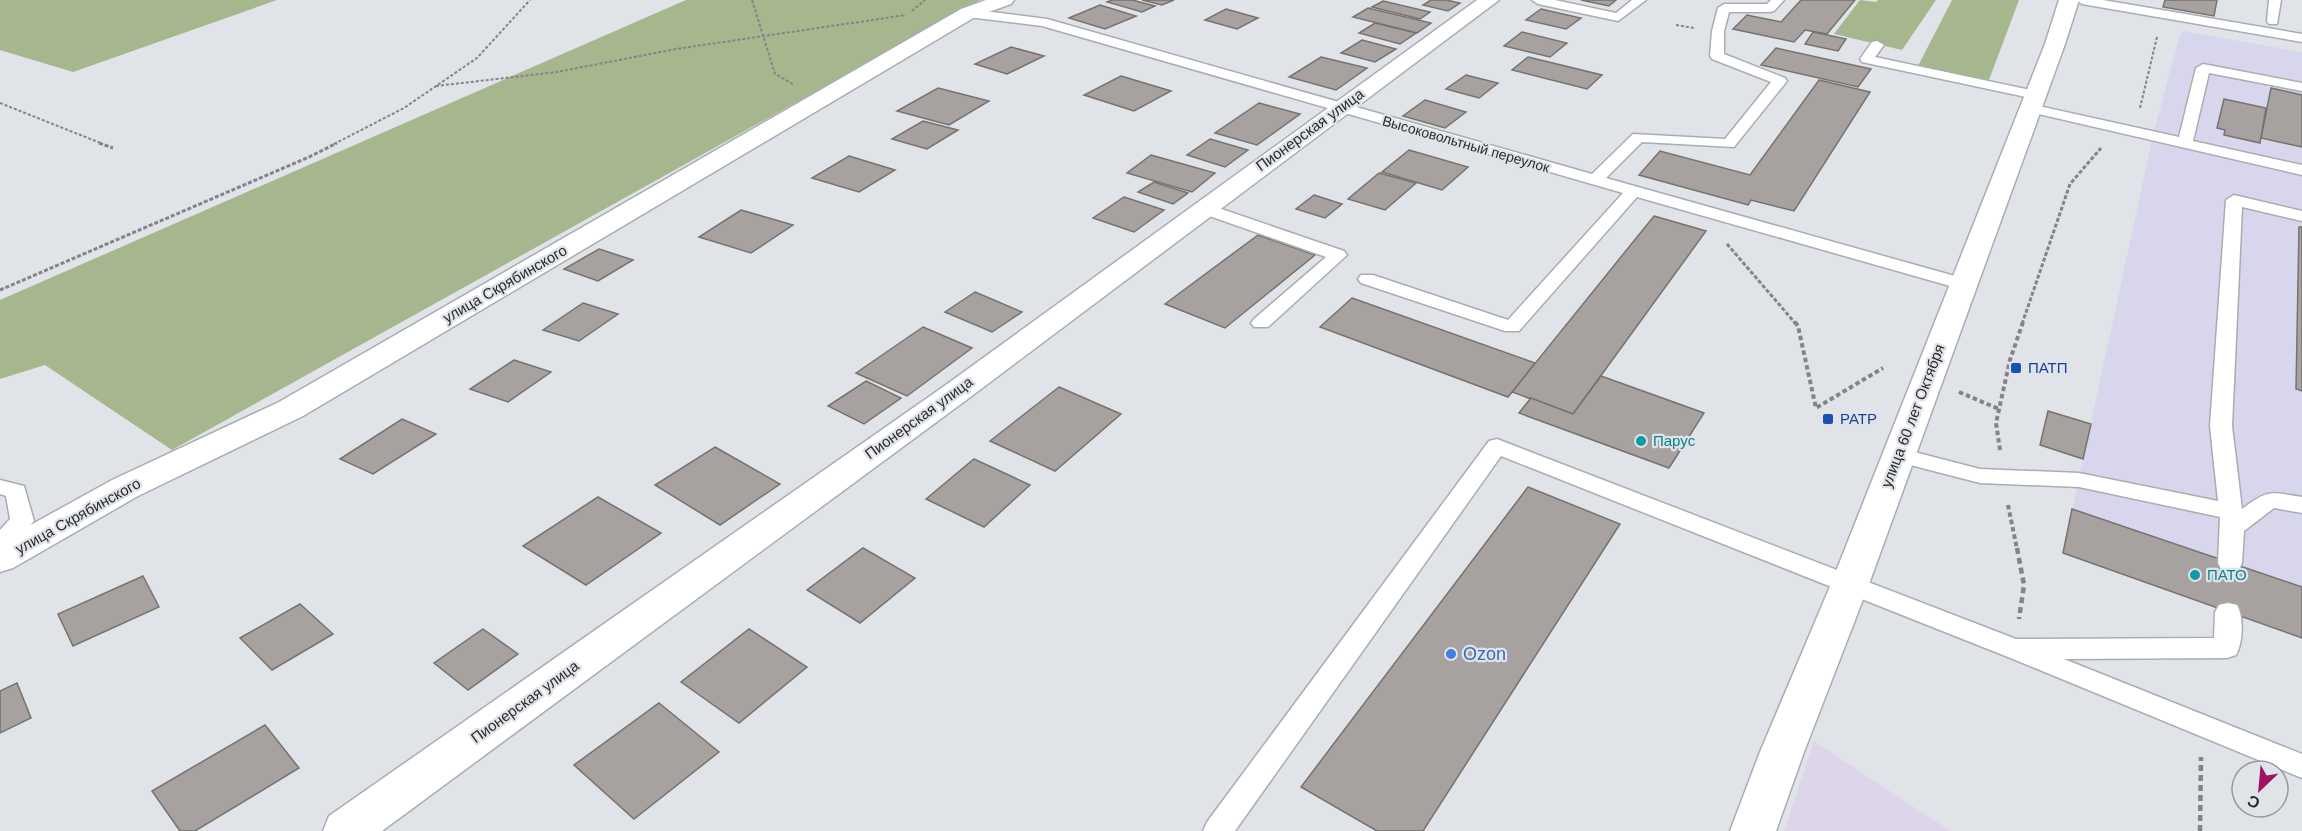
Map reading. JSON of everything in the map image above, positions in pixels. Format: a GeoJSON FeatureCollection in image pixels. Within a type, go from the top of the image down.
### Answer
{"type":"FeatureCollection","features":[{"type":"Feature","properties":{"kind":"street","name":"улица Скрябинского"},"geometry":{"type":"LineString","coordinates":[[0,559],[125,488],[291,409],[968,13],[1004,0]]}},
{"type":"Feature","properties":{"kind":"street","name":"Пионерская улица"},"geometry":{"type":"LineString","coordinates":[[346,831],[944,401],[1339,108],[1489,0]]}},
{"type":"Feature","properties":{"kind":"street","name":"улица 60 лет Октября"},"geometry":{"type":"LineString","coordinates":[[1753,831],[1782,752],[1850,584],[2069,0]]}},
{"type":"Feature","properties":{"kind":"lane"},"geometry":{"type":"LineString","coordinates":[[1538,0],[1618,17],[1640,0]]}},
{"type":"Feature","properties":{"kind":"lane"},"geometry":{"type":"LineString","coordinates":[[1595,180],[1638,137],[1729,144],[1780,81],[1717,56],[1718,31],[1724,8],[1770,8],[1778,0]]}},
{"type":"Feature","properties":{"kind":"lane"},"geometry":{"type":"LineString","coordinates":[[2082,0],[2302,38]]}},
{"type":"Feature","properties":{"kind":"lane"},"geometry":{"type":"LineString","coordinates":[[2273,21],[2275,0]]}},
{"type":"Feature","properties":{"kind":"lane","name":"Высоковольтный переулок"},"geometry":{"type":"LineString","coordinates":[[968,13],[1044,22],[1339,108],[1963,284]]}},
{"type":"Feature","properties":{"kind":"lane"},"geometry":{"type":"LineString","coordinates":[[1877,45],[1867,59],[2033,101],[2119,128],[2302,170]]}},
{"type":"Feature","properties":{"kind":"lane"},"geometry":{"type":"LineString","coordinates":[[2185,142],[2203,68],[2302,87]]}},
{"type":"Feature","properties":{"kind":"lane"},"geometry":{"type":"LineString","coordinates":[[1367,279],[1512,327],[1634,191]]}},
{"type":"Feature","properties":{"kind":"lane"},"geometry":{"type":"LineString","coordinates":[[2230,562],[2232,520],[2221,426],[2234,200],[2302,216]]}},
{"type":"Feature","properties":{"kind":"lane"},"geometry":{"type":"LineString","coordinates":[[1204,208],[1338,255],[1261,323]]}},
{"type":"Feature","properties":{"kind":"lane"},"geometry":{"type":"LineString","coordinates":[[1218,831],[1497,446],[2014,649],[2302,766]]}},
{"type":"Feature","properties":{"kind":"lane"},"geometry":{"type":"LineString","coordinates":[[1899,455],[1980,476],[2079,480],[2232,520],[2270,500],[2302,505]]}},
{"type":"Feature","properties":{"kind":"lane"},"geometry":{"type":"LineString","coordinates":[[0,487],[16,491],[22,522],[0,543]]}},
{"type":"Feature","properties":{"kind":"lane"},"geometry":{"type":"LineString","coordinates":[[2014,649],[2227,648],[2228,612]]}},
{"type":"Feature","properties":{"kind":"path"},"geometry":{"type":"LineString","coordinates":[[0,290],[309,157],[404,108],[477,58],[530,0]]}},
{"type":"Feature","properties":{"kind":"path"},"geometry":{"type":"LineString","coordinates":[[752,0],[765,35],[775,74],[821,99]]}},
{"type":"Feature","properties":{"kind":"path"},"geometry":{"type":"LineString","coordinates":[[436,86],[557,72],[676,49],[908,15],[924,0]]}},
{"type":"Feature","properties":{"kind":"path"},"geometry":{"type":"LineString","coordinates":[[2014,649],[2024,585],[1996,423],[2010,360],[2070,184],[2119,128],[2140,108],[2160,25],[2138,10]]}},
{"type":"Feature","properties":{"kind":"path"},"geometry":{"type":"LineString","coordinates":[[0,103],[113,148]]}},
{"type":"Feature","properties":{"kind":"path"},"geometry":{"type":"LineString","coordinates":[[1681,204],[1719,236],[1798,326],[1816,408],[1883,368]]}},
{"type":"Feature","properties":{"kind":"path"},"geometry":{"type":"LineString","coordinates":[[1958,392],[1999,409]]}},
{"type":"Feature","properties":{"kind":"path"},"geometry":{"type":"LineString","coordinates":[[2200,831],[2202,725]]}},
{"type":"Feature","properties":{"kind":"shaded area"},"geometry":{"type":"Polygon","coordinates":[[[2181,31],[2302,52],[2302,638],[2063,553],[2153,135],[2181,31]]]}},
{"type":"Feature","properties":{"kind":"shaded area"},"geometry":{"type":"Polygon","coordinates":[[[1814,741],[1950,831],[1784,831],[1814,741]]]}},
{"type":"Feature","properties":{"kind":"green space"},"geometry":{"type":"Polygon","coordinates":[[[0,0],[277,0],[73,72],[0,50],[0,0]]]}},
{"type":"Feature","properties":{"kind":"green space"},"geometry":{"type":"Polygon","coordinates":[[[686,0],[980,0],[172,450],[45,365],[0,379],[0,300],[686,0]]]}},
{"type":"Feature","properties":{"kind":"green space"},"geometry":{"type":"Polygon","coordinates":[[[1860,0],[1876,2],[1878,0],[1936,0],[1902,50],[1834,34],[1860,0]]]}},
{"type":"Feature","properties":{"kind":"green space"},"geometry":{"type":"Polygon","coordinates":[[[1952,0],[2019,0],[1989,80],[1918,66],[1952,0]]]}},
{"type":"Feature","properties":{"kind":"building"},"geometry":{"type":"Polygon","coordinates":[[[1132,0],[1155,6],[1142,12],[1107,2],[1132,0]]]}},
{"type":"Feature","properties":{"kind":"building"},"geometry":{"type":"Polygon","coordinates":[[[1142,0],[1174,0],[1162,5],[1142,0]]]}},
{"type":"Feature","properties":{"kind":"building"},"geometry":{"type":"Polygon","coordinates":[[[1431,0],[1460,3],[1448,11],[1423,5],[1431,0]]]}},
{"type":"Feature","properties":{"kind":"building"},"geometry":{"type":"Polygon","coordinates":[[[1581,0],[1616,0],[1609,6],[1581,0]]]}},
{"type":"Feature","properties":{"kind":"building"},"geometry":{"type":"Polygon","coordinates":[[[1801,0],[1855,0],[1827,34],[1805,30],[1794,42],[1733,29],[1747,15],[1781,22],[1801,0]]]}},
{"type":"Feature","properties":{"kind":"building"},"geometry":{"type":"Polygon","coordinates":[[[2165,0],[2217,0],[2214,16],[2163,7],[2165,0]]]}},
{"type":"Feature","properties":{"kind":"building"},"geometry":{"type":"Polygon","coordinates":[[[1383,1],[1430,12],[1420,19],[1372,7],[1383,1]]]}},
{"type":"Feature","properties":{"kind":"building"},"geometry":{"type":"Polygon","coordinates":[[[1100,5],[1136,16],[1105,29],[1069,18],[1100,5]]]}},
{"type":"Feature","properties":{"kind":"building"},"geometry":{"type":"Polygon","coordinates":[[[1368,8],[1431,23],[1417,33],[1353,17],[1368,8]]]}},
{"type":"Feature","properties":{"kind":"building"},"geometry":{"type":"Polygon","coordinates":[[[1226,9],[1258,18],[1237,29],[1205,20],[1226,9]]]}},
{"type":"Feature","properties":{"kind":"building"},"geometry":{"type":"Polygon","coordinates":[[[1541,9],[1581,18],[1566,29],[1526,20],[1541,9]]]}},
{"type":"Feature","properties":{"kind":"building"},"geometry":{"type":"Polygon","coordinates":[[[1375,23],[1416,33],[1400,44],[1359,33],[1375,23]]]}},
{"type":"Feature","properties":{"kind":"building"},"geometry":{"type":"Polygon","coordinates":[[[1522,32],[1567,43],[1550,57],[1504,46],[1522,32]]]}},
{"type":"Feature","properties":{"kind":"building"},"geometry":{"type":"Polygon","coordinates":[[[1813,32],[1846,39],[1838,51],[1805,44],[1813,32]]]}},
{"type":"Feature","properties":{"kind":"building"},"geometry":{"type":"Polygon","coordinates":[[[1362,40],[1396,49],[1375,62],[1341,53],[1362,40]]]}},
{"type":"Feature","properties":{"kind":"building"},"geometry":{"type":"Polygon","coordinates":[[[1011,47],[1044,56],[1007,74],[975,64],[1011,47]]]}},
{"type":"Feature","properties":{"kind":"building"},"geometry":{"type":"Polygon","coordinates":[[[1776,48],[1871,69],[1858,87],[1761,65],[1776,48]]]}},
{"type":"Feature","properties":{"kind":"building"},"geometry":{"type":"Polygon","coordinates":[[[1321,57],[1367,68],[1336,90],[1289,77],[1321,57]]]}},
{"type":"Feature","properties":{"kind":"building"},"geometry":{"type":"Polygon","coordinates":[[[1528,57],[1602,75],[1587,89],[1512,70],[1528,57]]]}},
{"type":"Feature","properties":{"kind":"building"},"geometry":{"type":"Polygon","coordinates":[[[1466,75],[1498,83],[1479,98],[1446,89],[1466,75]]]}},
{"type":"Feature","properties":{"kind":"building"},"geometry":{"type":"Polygon","coordinates":[[[1121,76],[1171,91],[1134,111],[1084,95],[1121,76]]]}},
{"type":"Feature","properties":{"kind":"building"},"geometry":{"type":"Polygon","coordinates":[[[1819,80],[1870,92],[1794,211],[1751,200],[1748,205],[1639,175],[1660,151],[1750,175],[1819,80]]]}},
{"type":"Feature","properties":{"kind":"building"},"geometry":{"type":"Polygon","coordinates":[[[938,88],[989,101],[949,125],[897,111],[938,88]]]}},
{"type":"Feature","properties":{"kind":"building"},"geometry":{"type":"Polygon","coordinates":[[[2271,88],[2302,95],[2302,147],[2261,138],[2271,88]]]}},
{"type":"Feature","properties":{"kind":"building"},"geometry":{"type":"Polygon","coordinates":[[[2224,99],[2266,108],[2260,143],[2224,135],[2225,130],[2217,128],[2224,99]]]}},
{"type":"Feature","properties":{"kind":"building"},"geometry":{"type":"Polygon","coordinates":[[[1425,100],[1466,112],[1445,128],[1403,116],[1425,100]]]}},
{"type":"Feature","properties":{"kind":"building"},"geometry":{"type":"Polygon","coordinates":[[[1259,103],[1300,114],[1257,145],[1215,133],[1259,103]]]}},
{"type":"Feature","properties":{"kind":"building"},"geometry":{"type":"Polygon","coordinates":[[[923,121],[958,130],[927,149],[892,139],[923,121]]]}},
{"type":"Feature","properties":{"kind":"building"},"geometry":{"type":"Polygon","coordinates":[[[1210,139],[1248,150],[1225,167],[1187,155],[1210,139]]]}},
{"type":"Feature","properties":{"kind":"building"},"geometry":{"type":"Polygon","coordinates":[[[1409,150],[1468,167],[1442,190],[1382,172],[1409,150]]]}},
{"type":"Feature","properties":{"kind":"building"},"geometry":{"type":"Polygon","coordinates":[[[1151,155],[1215,173],[1192,192],[1127,173],[1151,155]]]}},
{"type":"Feature","properties":{"kind":"building"},"geometry":{"type":"Polygon","coordinates":[[[849,156],[895,170],[859,192],[812,178],[849,156]]]}},
{"type":"Feature","properties":{"kind":"building"},"geometry":{"type":"Polygon","coordinates":[[[1379,173],[1416,183],[1385,210],[1348,199],[1379,173]]]}},
{"type":"Feature","properties":{"kind":"building"},"geometry":{"type":"Polygon","coordinates":[[[1154,182],[1188,193],[1173,204],[1138,192],[1154,182]]]}},
{"type":"Feature","properties":{"kind":"building"},"geometry":{"type":"Polygon","coordinates":[[[1314,195],[1342,204],[1325,218],[1296,209],[1314,195]]]}},
{"type":"Feature","properties":{"kind":"building"},"geometry":{"type":"Polygon","coordinates":[[[1124,197],[1164,210],[1134,232],[1093,218],[1124,197]]]}},
{"type":"Feature","properties":{"kind":"building"},"geometry":{"type":"Polygon","coordinates":[[[741,210],[793,225],[751,253],[699,237],[741,210]]]}},
{"type":"Feature","properties":{"kind":"building"},"geometry":{"type":"Polygon","coordinates":[[[1654,216],[1706,231],[1573,414],[1512,392],[1654,216]]]}},
{"type":"Feature","properties":{"kind":"building"},"geometry":{"type":"Polygon","coordinates":[[[2299,227],[2302,227],[2302,391],[2296,389],[2299,227]]]}},
{"type":"Feature","properties":{"kind":"building"},"geometry":{"type":"Polygon","coordinates":[[[1258,235],[1315,255],[1225,328],[1165,304],[1258,235]]]}},
{"type":"Feature","properties":{"kind":"building"},"geometry":{"type":"Polygon","coordinates":[[[599,249],[633,260],[598,281],[564,269],[599,249]]]}},
{"type":"Feature","properties":{"kind":"building"},"geometry":{"type":"Polygon","coordinates":[[[975,292],[1022,312],[992,332],[945,312],[975,292]]]}},
{"type":"Feature","properties":{"kind":"building"},"geometry":{"type":"Polygon","coordinates":[[[1352,298],[1535,363],[1508,397],[1320,327],[1352,298]]]}},
{"type":"Feature","properties":{"kind":"building"},"geometry":{"type":"Polygon","coordinates":[[[583,303],[618,314],[579,341],[543,330],[583,303]]]}},
{"type":"Feature","properties":{"kind":"building"},"geometry":{"type":"Polygon","coordinates":[[[923,327],[972,348],[907,396],[856,373],[923,327]]]}},
{"type":"Feature","properties":{"kind":"building"},"geometry":{"type":"Polygon","coordinates":[[[514,360],[551,372],[508,402],[470,389],[514,360]]]}},
{"type":"Feature","properties":{"kind":"building","name":"Парус"},"geometry":{"type":"Polygon","coordinates":[[[1601,376],[1704,413],[1669,468],[1519,413],[1531,398],[1573,414],[1601,376]]]}},
{"type":"Feature","properties":{"kind":"building"},"geometry":{"type":"Polygon","coordinates":[[[866,381],[901,398],[864,424],[828,406],[866,381]]]}},
{"type":"Feature","properties":{"kind":"building"},"geometry":{"type":"Polygon","coordinates":[[[1059,387],[1121,414],[1055,471],[990,441],[1059,387]]]}},
{"type":"Feature","properties":{"kind":"building"},"geometry":{"type":"Polygon","coordinates":[[[2048,411],[2091,424],[2083,459],[2040,445],[2048,411]]]}},
{"type":"Feature","properties":{"kind":"building"},"geometry":{"type":"Polygon","coordinates":[[[402,419],[436,434],[373,474],[340,459],[402,419]]]}},
{"type":"Feature","properties":{"kind":"building"},"geometry":{"type":"Polygon","coordinates":[[[715,447],[780,484],[720,525],[655,485],[715,447]]]}},
{"type":"Feature","properties":{"kind":"building"},"geometry":{"type":"Polygon","coordinates":[[[974,459],[1030,485],[984,527],[926,499],[974,459]]]}},
{"type":"Feature","properties":{"kind":"building"},"geometry":{"type":"Polygon","coordinates":[[[1528,487],[1620,524],[1423,831],[1377,831],[1301,787],[1528,487]]]}},
{"type":"Feature","properties":{"kind":"building"},"geometry":{"type":"Polygon","coordinates":[[[598,497],[661,533],[586,585],[523,546],[598,497]]]}},
{"type":"Feature","properties":{"kind":"building","name":"ПАТО"},"geometry":{"type":"Polygon","coordinates":[[[2072,509],[2302,587],[2302,638],[2063,553],[2072,509]]]}},
{"type":"Feature","properties":{"kind":"building"},"geometry":{"type":"Polygon","coordinates":[[[863,548],[915,578],[860,623],[807,590],[863,548]]]}},
{"type":"Feature","properties":{"kind":"building"},"geometry":{"type":"Polygon","coordinates":[[[143,576],[159,607],[73,646],[58,614],[143,576]]]}},
{"type":"Feature","properties":{"kind":"building"},"geometry":{"type":"Polygon","coordinates":[[[300,604],[333,634],[272,670],[240,638],[300,604]]]}},
{"type":"Feature","properties":{"kind":"building"},"geometry":{"type":"Polygon","coordinates":[[[483,629],[518,654],[468,690],[434,663],[483,629]]]}},
{"type":"Feature","properties":{"kind":"building"},"geometry":{"type":"Polygon","coordinates":[[[749,629],[807,667],[739,723],[681,682],[749,629]]]}},
{"type":"Feature","properties":{"kind":"building"},"geometry":{"type":"Polygon","coordinates":[[[17,683],[31,718],[0,733],[0,691],[17,683]]]}},
{"type":"Feature","properties":{"kind":"building"},"geometry":{"type":"Polygon","coordinates":[[[659,703],[719,752],[634,819],[574,765],[659,703]]]}},
{"type":"Feature","properties":{"kind":"building"},"geometry":{"type":"Polygon","coordinates":[[[265,725],[299,768],[195,831],[180,831],[152,791],[265,725]]]}},
{"type":"Feature","properties":{"kind":"place","name":"ПАТП"},"geometry":{"type":"Point","coordinates":[2016,368]}},
{"type":"Feature","properties":{"kind":"place","name":"PATP"},"geometry":{"type":"Point","coordinates":[1828,419]}},
{"type":"Feature","properties":{"kind":"place","name":"Парус"},"geometry":{"type":"Point","coordinates":[1641,441]}},
{"type":"Feature","properties":{"kind":"place","name":"ПАТО"},"geometry":{"type":"Point","coordinates":[2195,575]}},
{"type":"Feature","properties":{"kind":"place","name":"Ozon"},"geometry":{"type":"Point","coordinates":[1451,654]}}]}
